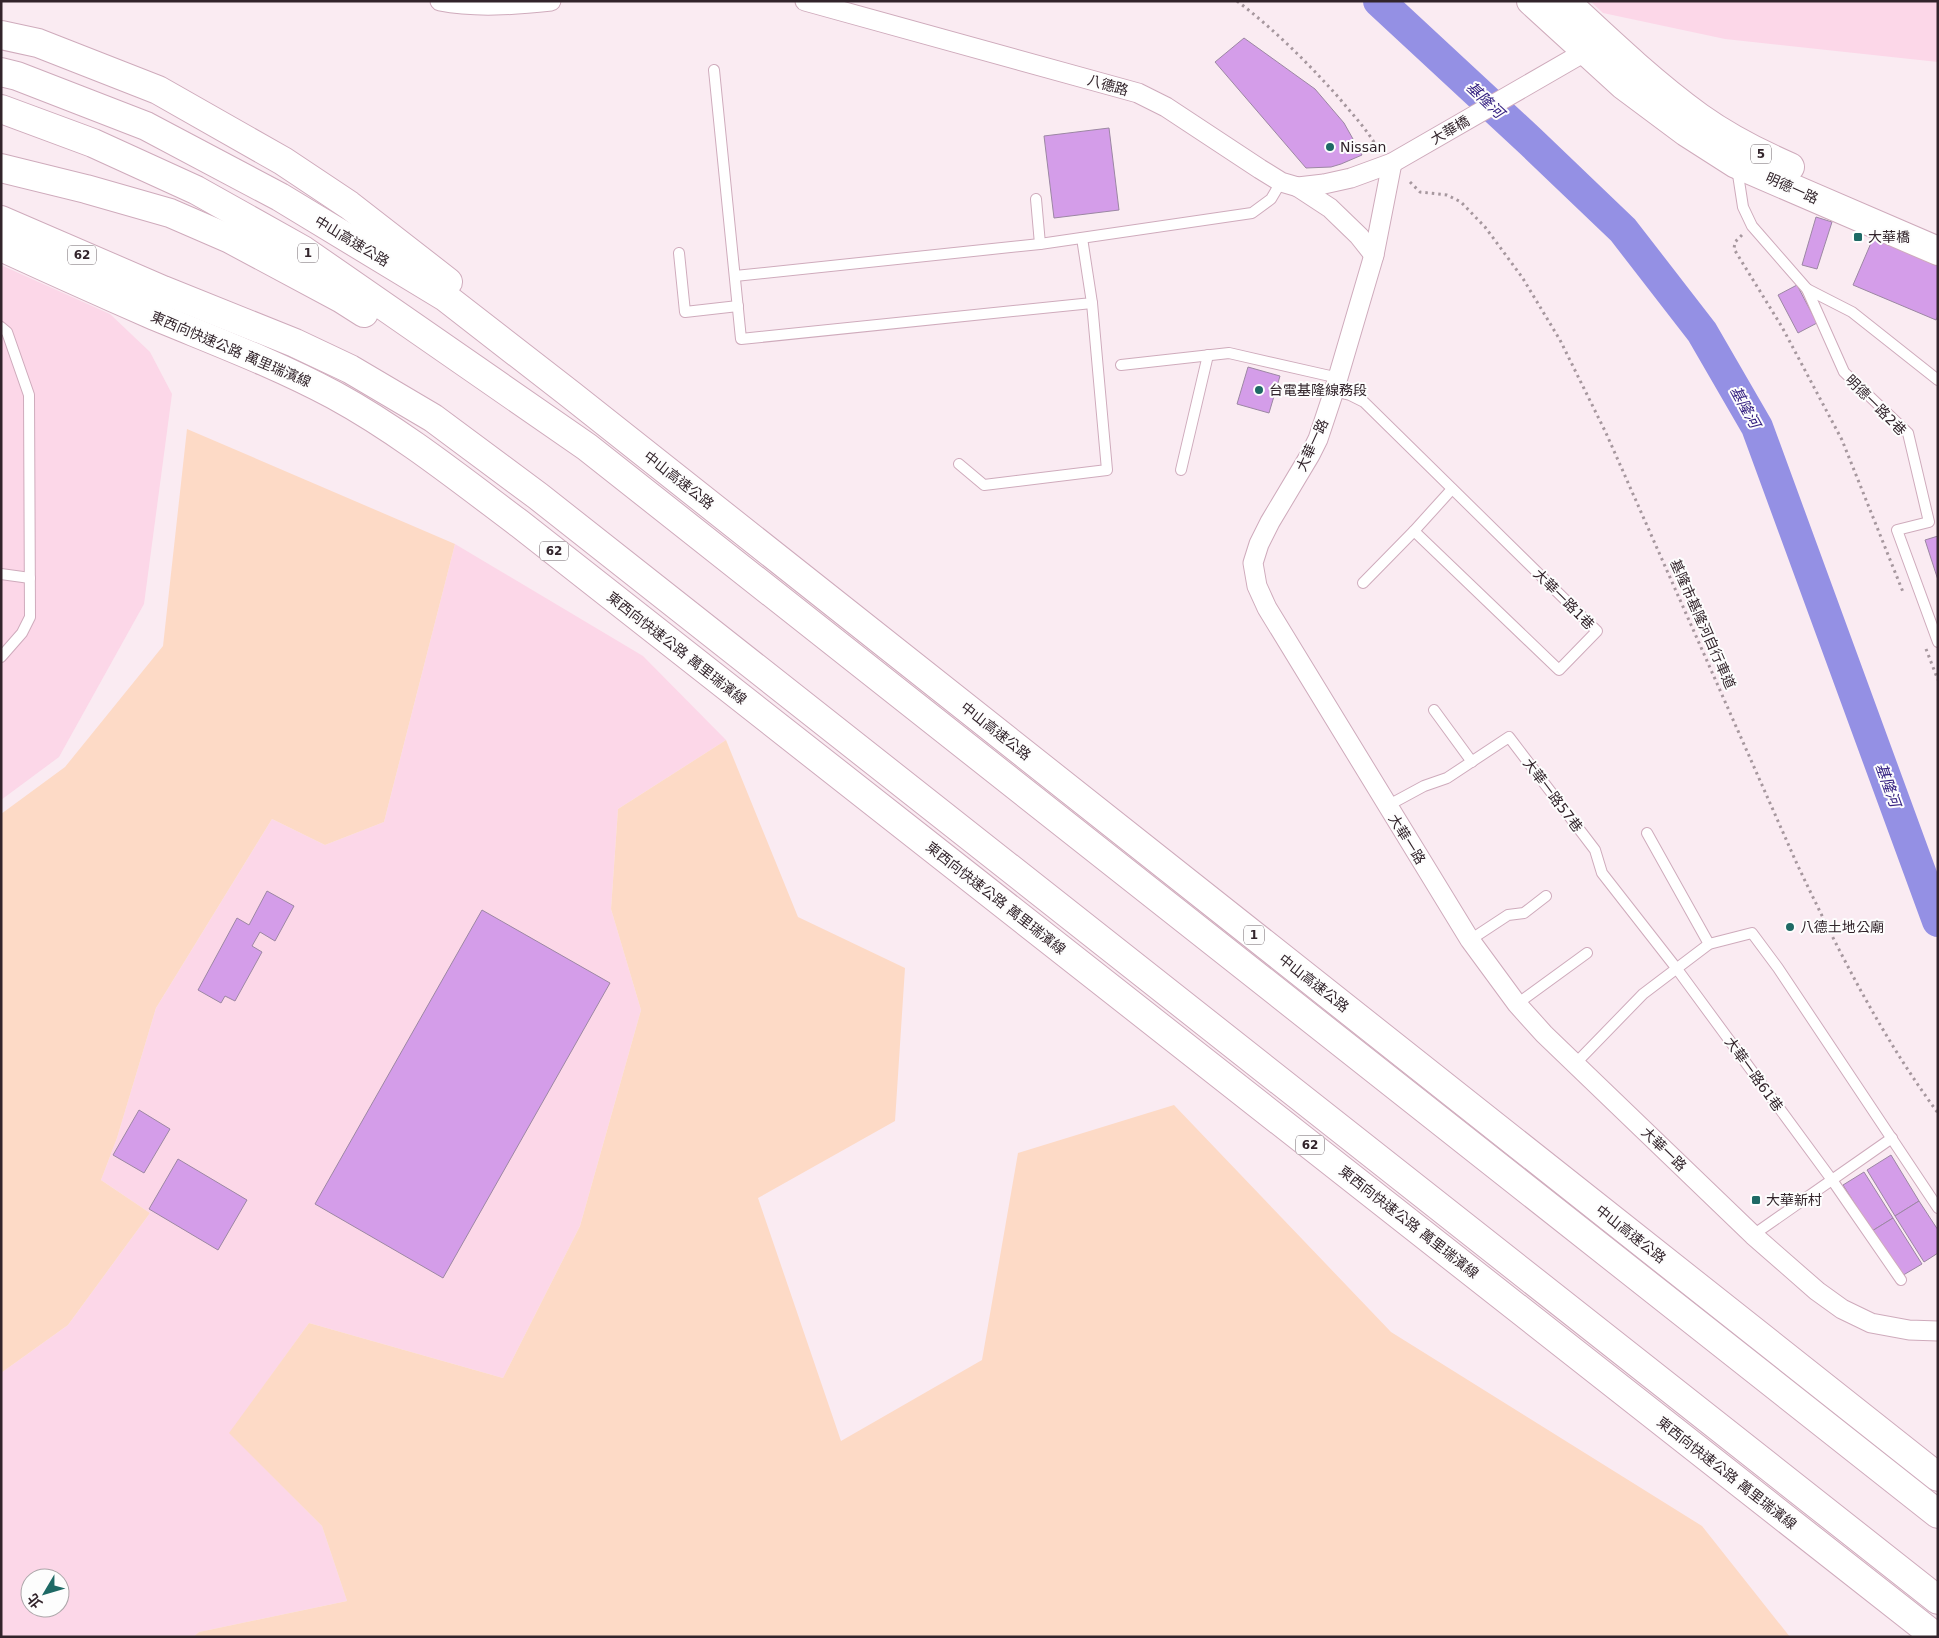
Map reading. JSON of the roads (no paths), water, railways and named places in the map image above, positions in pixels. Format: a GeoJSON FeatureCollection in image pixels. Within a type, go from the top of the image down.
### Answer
{"type":"FeatureCollection","features":[{"type":"Feature","properties":{"kind":"main road","name":"5"},"geometry":{"type":"LineString","coordinates":[[1531,1],[1596,46]]}},
{"type":"Feature","properties":{"kind":"main road","name":"5"},"geometry":{"type":"LineString","coordinates":[[1565,1],[1596,46]]}},
{"type":"Feature","properties":{"kind":"main road"},"geometry":{"type":"LineString","coordinates":[[1,35],[38,44],[158,90],[283,161],[349,205],[534,348],[570,394]]}},
{"type":"Feature","properties":{"kind":"main road","name":"明德一路"},"geometry":{"type":"LineString","coordinates":[[1596,46],[1623,85],[1686,132],[1736,164],[1938,251]]}},
{"type":"Feature","properties":{"kind":"main road","name":"明德一路"},"geometry":{"type":"LineString","coordinates":[[1596,46],[1654,82],[1700,118],[1752,150],[1938,231]]}},
{"type":"Feature","properties":{"kind":"main road","name":"中山高速公路"},"geometry":{"type":"LineString","coordinates":[[1,72],[18,76],[146,126],[280,197],[445,298],[570,394],[1938,1477]]}},
{"type":"Feature","properties":{"kind":"main road","name":"1"},"geometry":{"type":"LineString","coordinates":[[1,109],[93,142],[196,190],[303,250],[587,447],[1938,1514]]}},
{"type":"Feature","properties":{"kind":"main road"},"geometry":{"type":"LineString","coordinates":[[1,168],[86,189],[170,213],[230,239],[342,299],[503,402],[587,447]]}},
{"type":"Feature","properties":{"kind":"main road","name":"東西向快速公路 萬里瑞濱線"},"geometry":{"type":"LineString","coordinates":[[1,220],[163,290],[295,343],[400,397],[433,418],[538,496],[1938,1600]]}},
{"type":"Feature","properties":{"kind":"main road","name":"東西向快速公路 萬里瑞濱線"},"geometry":{"type":"LineString","coordinates":[[1,247],[150,314],[285,370],[343,401],[424,452],[683,652],[1936,1637]]}},
{"type":"Feature","properties":{"kind":"street"},"geometry":{"type":"LineString","coordinates":[[440,1],[457,4],[514,5],[551,1]]}},
{"type":"Feature","properties":{"kind":"street","name":"八德路"},"geometry":{"type":"LineString","coordinates":[[805,1],[1138,94],[1166,107],[1330,208],[1359,236],[1374,255]]}},
{"type":"Feature","properties":{"kind":"street","name":"大華橋"},"geometry":{"type":"LineString","coordinates":[[1392,163],[1596,46]]}},
{"type":"Feature","properties":{"kind":"street"},"geometry":{"type":"LineString","coordinates":[[1290,184],[1324,184],[1351,178],[1392,163]]}},
{"type":"Feature","properties":{"kind":"street","name":"大華一路"},"geometry":{"type":"LineString","coordinates":[[1392,163],[1374,255],[1336,385],[1310,455],[1258,544],[1253,563],[1257,586],[1266,608],[1470,940],[1517,1004],[1544,1034],[1753,1235],[1817,1292],[1842,1309],[1871,1323],[1909,1330],[1938,1331]]}},
{"type":"Feature","properties":{"kind":"lane"},"geometry":{"type":"LineString","coordinates":[[714,70],[741,339],[1092,303]]}},
{"type":"Feature","properties":{"kind":"lane","name":"明德一路2巷"},"geometry":{"type":"LineString","coordinates":[[1736,164],[1743,207],[1752,226],[1807,289],[1844,372],[1908,433],[1933,521],[1897,530],[1938,642]]}},
{"type":"Feature","properties":{"kind":"lane"},"geometry":{"type":"LineString","coordinates":[[735,276],[1040,244],[1252,213],[1272,200],[1290,184]]}},
{"type":"Feature","properties":{"kind":"lane"},"geometry":{"type":"LineString","coordinates":[[1036,200],[1040,244]]}},
{"type":"Feature","properties":{"kind":"lane"},"geometry":{"type":"LineString","coordinates":[[959,464],[984,485],[1107,470],[1092,303],[1082,238]]}},
{"type":"Feature","properties":{"kind":"lane"},"geometry":{"type":"LineString","coordinates":[[679,253],[685,312],[738,306]]}},
{"type":"Feature","properties":{"kind":"lane"},"geometry":{"type":"LineString","coordinates":[[1807,289],[1852,312],[1938,380]]}},
{"type":"Feature","properties":{"kind":"lane"},"geometry":{"type":"LineString","coordinates":[[1,328],[7,332],[29,395],[30,578],[30,617],[22,633],[1,657]]}},
{"type":"Feature","properties":{"kind":"lane","name":"大華一路1巷"},"geometry":{"type":"LineString","coordinates":[[1122,365],[1229,353],[1330,376],[1336,385],[1364,402],[1597,631],[1559,670],[1414,531]]}},
{"type":"Feature","properties":{"kind":"lane"},"geometry":{"type":"LineString","coordinates":[[1181,470],[1208,355]]}},
{"type":"Feature","properties":{"kind":"lane"},"geometry":{"type":"LineString","coordinates":[[1363,582],[1414,531],[1452,488]]}},
{"type":"Feature","properties":{"kind":"lane"},"geometry":{"type":"LineString","coordinates":[[1,574],[30,578]]}},
{"type":"Feature","properties":{"kind":"lane"},"geometry":{"type":"LineString","coordinates":[[1434,710],[1472,762]]}},
{"type":"Feature","properties":{"kind":"lane","name":"大華一路57巷"},"geometry":{"type":"LineString","coordinates":[[1387,806],[1424,786],[1447,778],[1509,737],[1595,850],[1602,873],[1676,969]]}},
{"type":"Feature","properties":{"kind":"lane"},"geometry":{"type":"LineString","coordinates":[[1647,833],[1709,944]]}},
{"type":"Feature","properties":{"kind":"lane"},"geometry":{"type":"LineString","coordinates":[[1470,940],[1508,915],[1524,913],[1546,896]]}},
{"type":"Feature","properties":{"kind":"lane"},"geometry":{"type":"LineString","coordinates":[[1575,1064],[1643,994],[1709,944],[1752,933],[1778,968],[1938,1208]]}},
{"type":"Feature","properties":{"kind":"lane"},"geometry":{"type":"LineString","coordinates":[[1517,1004],[1587,953]]}},
{"type":"Feature","properties":{"kind":"lane","name":"大華一路61巷"},"geometry":{"type":"LineString","coordinates":[[1676,969],[1832,1180],[1901,1280]]}},
{"type":"Feature","properties":{"kind":"lane"},"geometry":{"type":"LineString","coordinates":[[1753,1235],[1892,1138]]}},
{"type":"Feature","properties":{"kind":"waterway","name":"基隆河"},"geometry":{"type":"LineString","coordinates":[[1379,1],[1623,230],[1702,332],[1757,427],[1938,921]]}},
{"type":"Feature","properties":{"kind":"place","name":"Nissan"},"geometry":{"type":"Point","coordinates":[1330,147]}},
{"type":"Feature","properties":{"kind":"place","name":"大華橋"},"geometry":{"type":"Point","coordinates":[1858,237]}},
{"type":"Feature","properties":{"kind":"place","name":"台電基隆線務段"},"geometry":{"type":"Point","coordinates":[1259,390]}},
{"type":"Feature","properties":{"kind":"place","name":"八德土地公廟"},"geometry":{"type":"Point","coordinates":[1790,927]}},
{"type":"Feature","properties":{"kind":"place","name":"大華新村"},"geometry":{"type":"Point","coordinates":[1756,1200]}}]}
